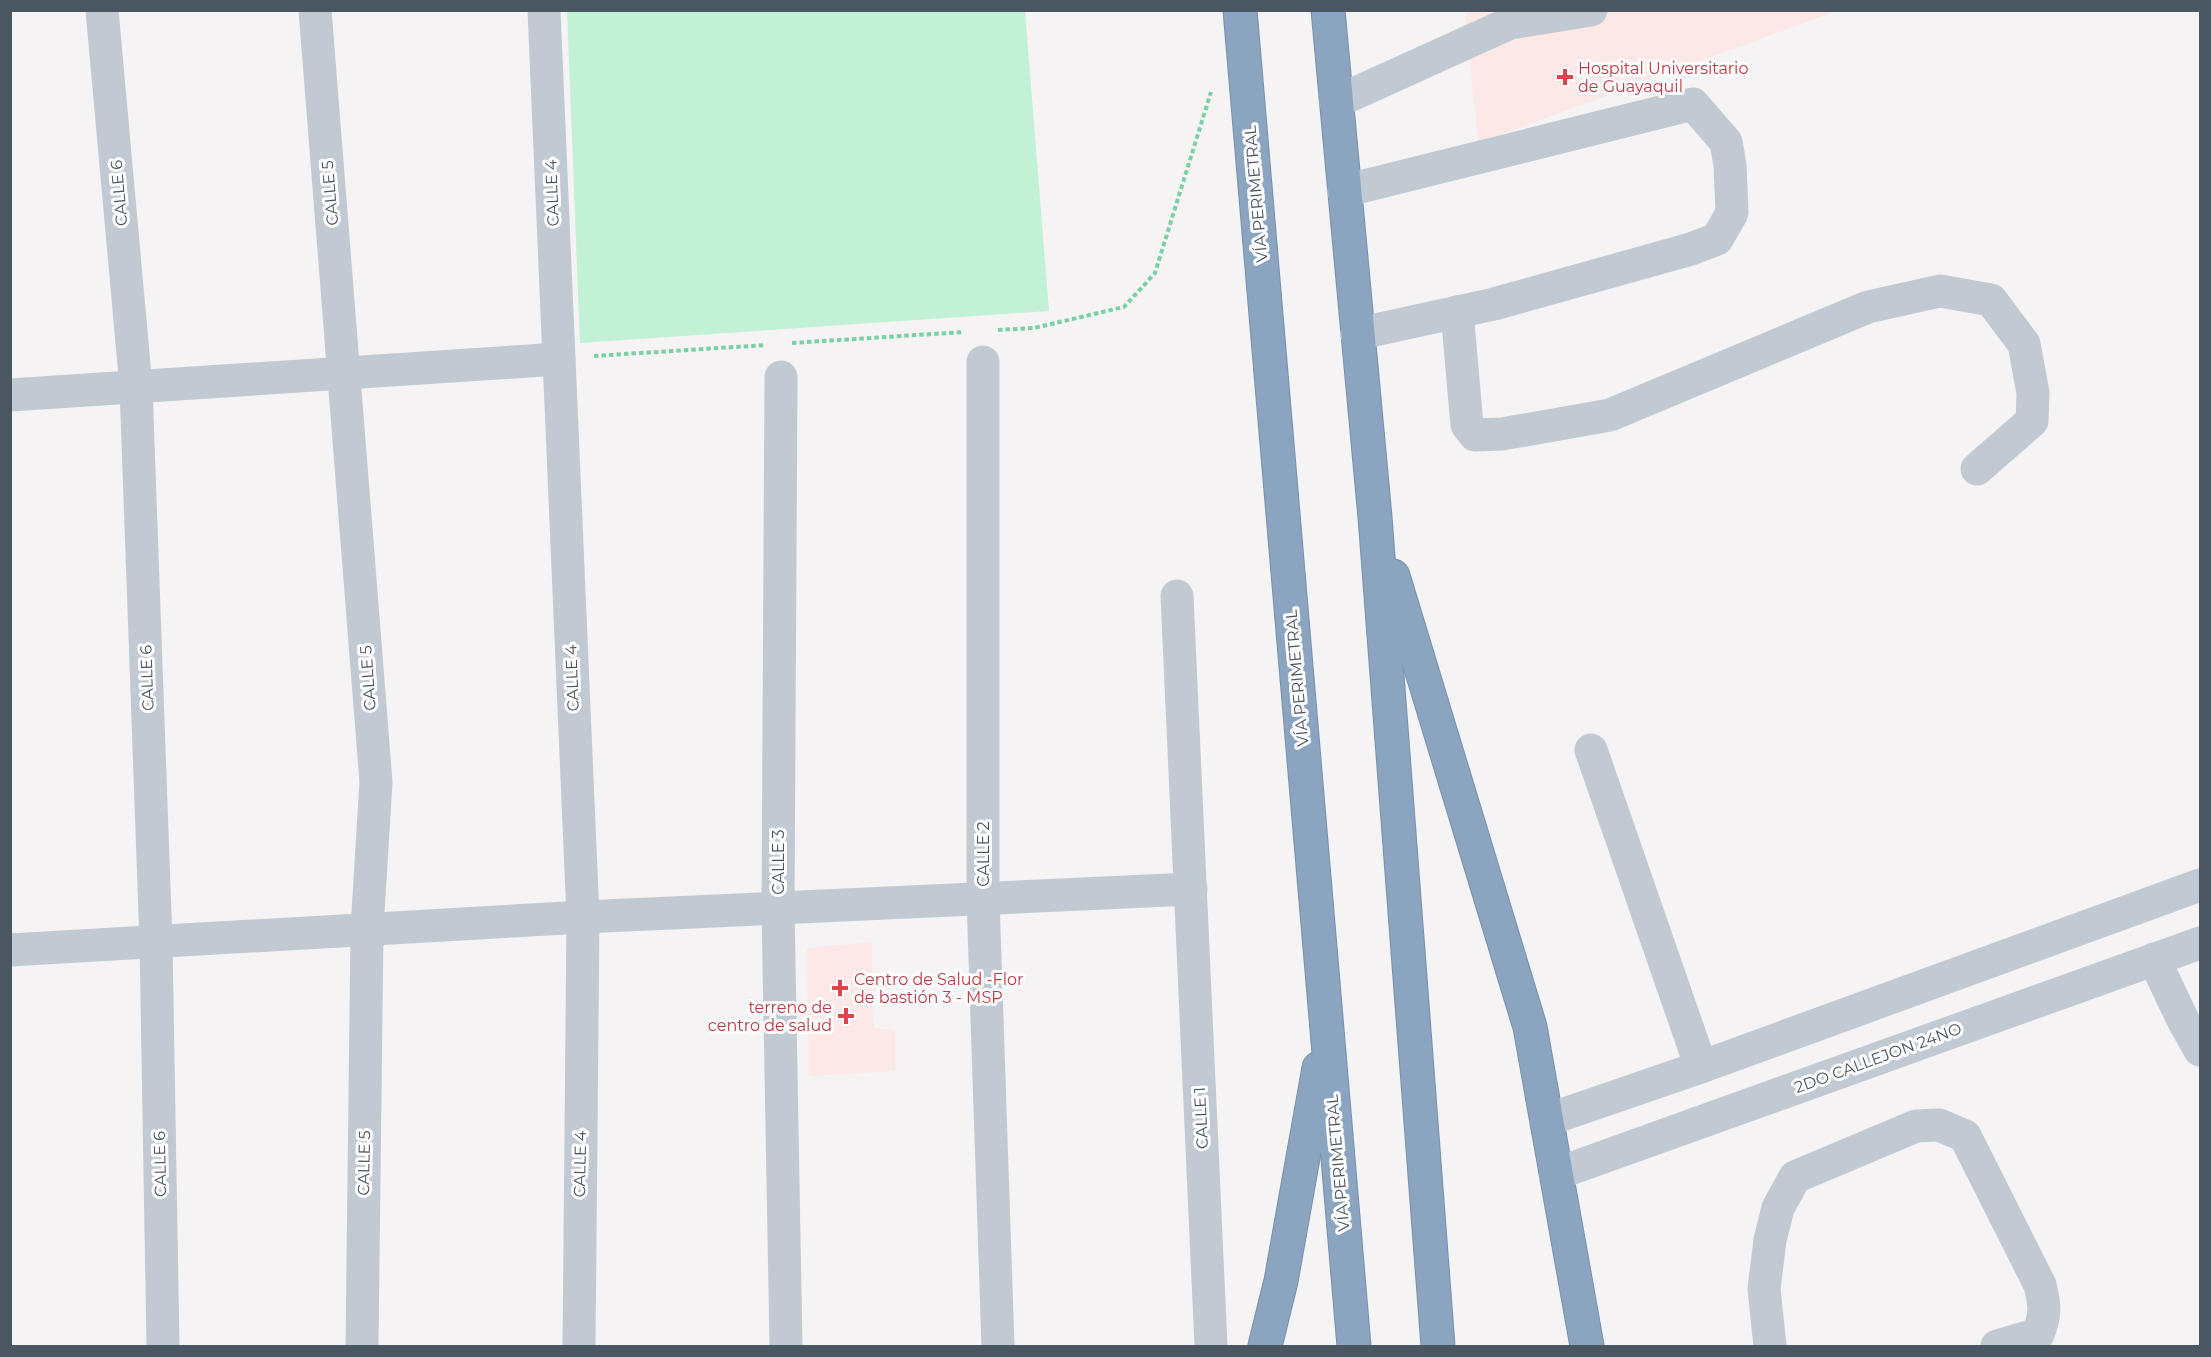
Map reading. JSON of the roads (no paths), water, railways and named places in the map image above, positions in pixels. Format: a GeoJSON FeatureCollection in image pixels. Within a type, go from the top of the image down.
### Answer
{"type":"FeatureCollection","features":[{"type":"Feature","properties":{"kind":"highway","name":"VÍA PERIMETRAL"},"geometry":{"type":"LineString","coordinates":[[1240,10],[1354,1347]]}},
{"type":"Feature","properties":{"kind":"highway"},"geometry":{"type":"LineString","coordinates":[[1328,10],[1375,517],[1438,1347]]}},
{"type":"Feature","properties":{"kind":"highway"},"geometry":{"type":"LineString","coordinates":[[1375,517],[1530,1027],[1587,1347]]}},
{"type":"Feature","properties":{"kind":"highway"},"geometry":{"type":"LineString","coordinates":[[1265,1347],[1281,1281],[1327,1025]]}},
{"type":"Feature","properties":{"kind":"street","name":"CALLE 6"},"geometry":{"type":"LineString","coordinates":[[102,10],[136,387],[156,942],[163,1347]]}},
{"type":"Feature","properties":{"kind":"street","name":"CALLE 5"},"geometry":{"type":"LineString","coordinates":[[315,10],[376,782],[367,929],[362,1347]]}},
{"type":"Feature","properties":{"kind":"street","name":"CALLE 4"},"geometry":{"type":"LineString","coordinates":[[544,10],[583,917],[579,1347]]}},
{"type":"Feature","properties":{"kind":"street"},"geometry":{"type":"LineString","coordinates":[[1336,102],[1509,17],[1549,10]]}},
{"type":"Feature","properties":{"kind":"street"},"geometry":{"type":"LineString","coordinates":[[1509,17],[1591,10]]}},
{"type":"Feature","properties":{"kind":"street"},"geometry":{"type":"LineString","coordinates":[[1344,191],[1693,104],[1726,142],[1730,165],[1732,213],[1717,239],[1691,249],[1457,312],[1357,334]]}},
{"type":"Feature","properties":{"kind":"street"},"geometry":{"type":"LineString","coordinates":[[1457,312],[1467,425],[1475,435],[1484,435],[1502,434],[1610,415],[1868,307],[1940,291],[1991,300],[2024,344],[2033,393],[2032,421],[1977,469]]}},
{"type":"Feature","properties":{"kind":"street","name":"CALLE 2"},"geometry":{"type":"LineString","coordinates":[[981,341],[983,899],[998,1347]]}},
{"type":"Feature","properties":{"kind":"street"},"geometry":{"type":"LineString","coordinates":[[10,395],[559,358]]}},
{"type":"Feature","properties":{"kind":"street","name":"CALLE 3"},"geometry":{"type":"LineString","coordinates":[[781,377],[778,908],[786,1347]]}},
{"type":"Feature","properties":{"kind":"street","name":"CALLE 1"},"geometry":{"type":"LineString","coordinates":[[1177,596],[1211,1347]]}},
{"type":"Feature","properties":{"kind":"street"},"geometry":{"type":"LineString","coordinates":[[1591,750],[1701,1067]]}},
{"type":"Feature","properties":{"kind":"street"},"geometry":{"type":"LineString","coordinates":[[1547,1120],[1701,1067],[2200,885]]}},
{"type":"Feature","properties":{"kind":"street"},"geometry":{"type":"LineString","coordinates":[[10,950],[583,917],[1191,890]]}},
{"type":"Feature","properties":{"kind":"street","name":"2DO CALLEJON 24NO"},"geometry":{"type":"LineString","coordinates":[[1556,1174],[2200,943]]}},
{"type":"Feature","properties":{"kind":"street"},"geometry":{"type":"LineString","coordinates":[[2154,959],[2200,1050]]}},
{"type":"Feature","properties":{"kind":"street"},"geometry":{"type":"LineString","coordinates":[[1770,1347],[1764,1289],[1770,1240],[1778,1208],[1795,1177],[1916,1126],[1939,1125],[1965,1136],[2040,1285],[2045,1311],[2038,1334],[1997,1347]]}},
{"type":"Feature","properties":{"kind":"place","name":"Hospital Universitario de Guayaquil"},"geometry":{"type":"Point","coordinates":[1565,77]}},
{"type":"Feature","properties":{"kind":"place","name":"Centro de Salud -Flor de bastión 3 - MSP"},"geometry":{"type":"Point","coordinates":[840,988]}},
{"type":"Feature","properties":{"kind":"place","name":"terreno de centro de salud"},"geometry":{"type":"Point","coordinates":[846,1016]}}]}
